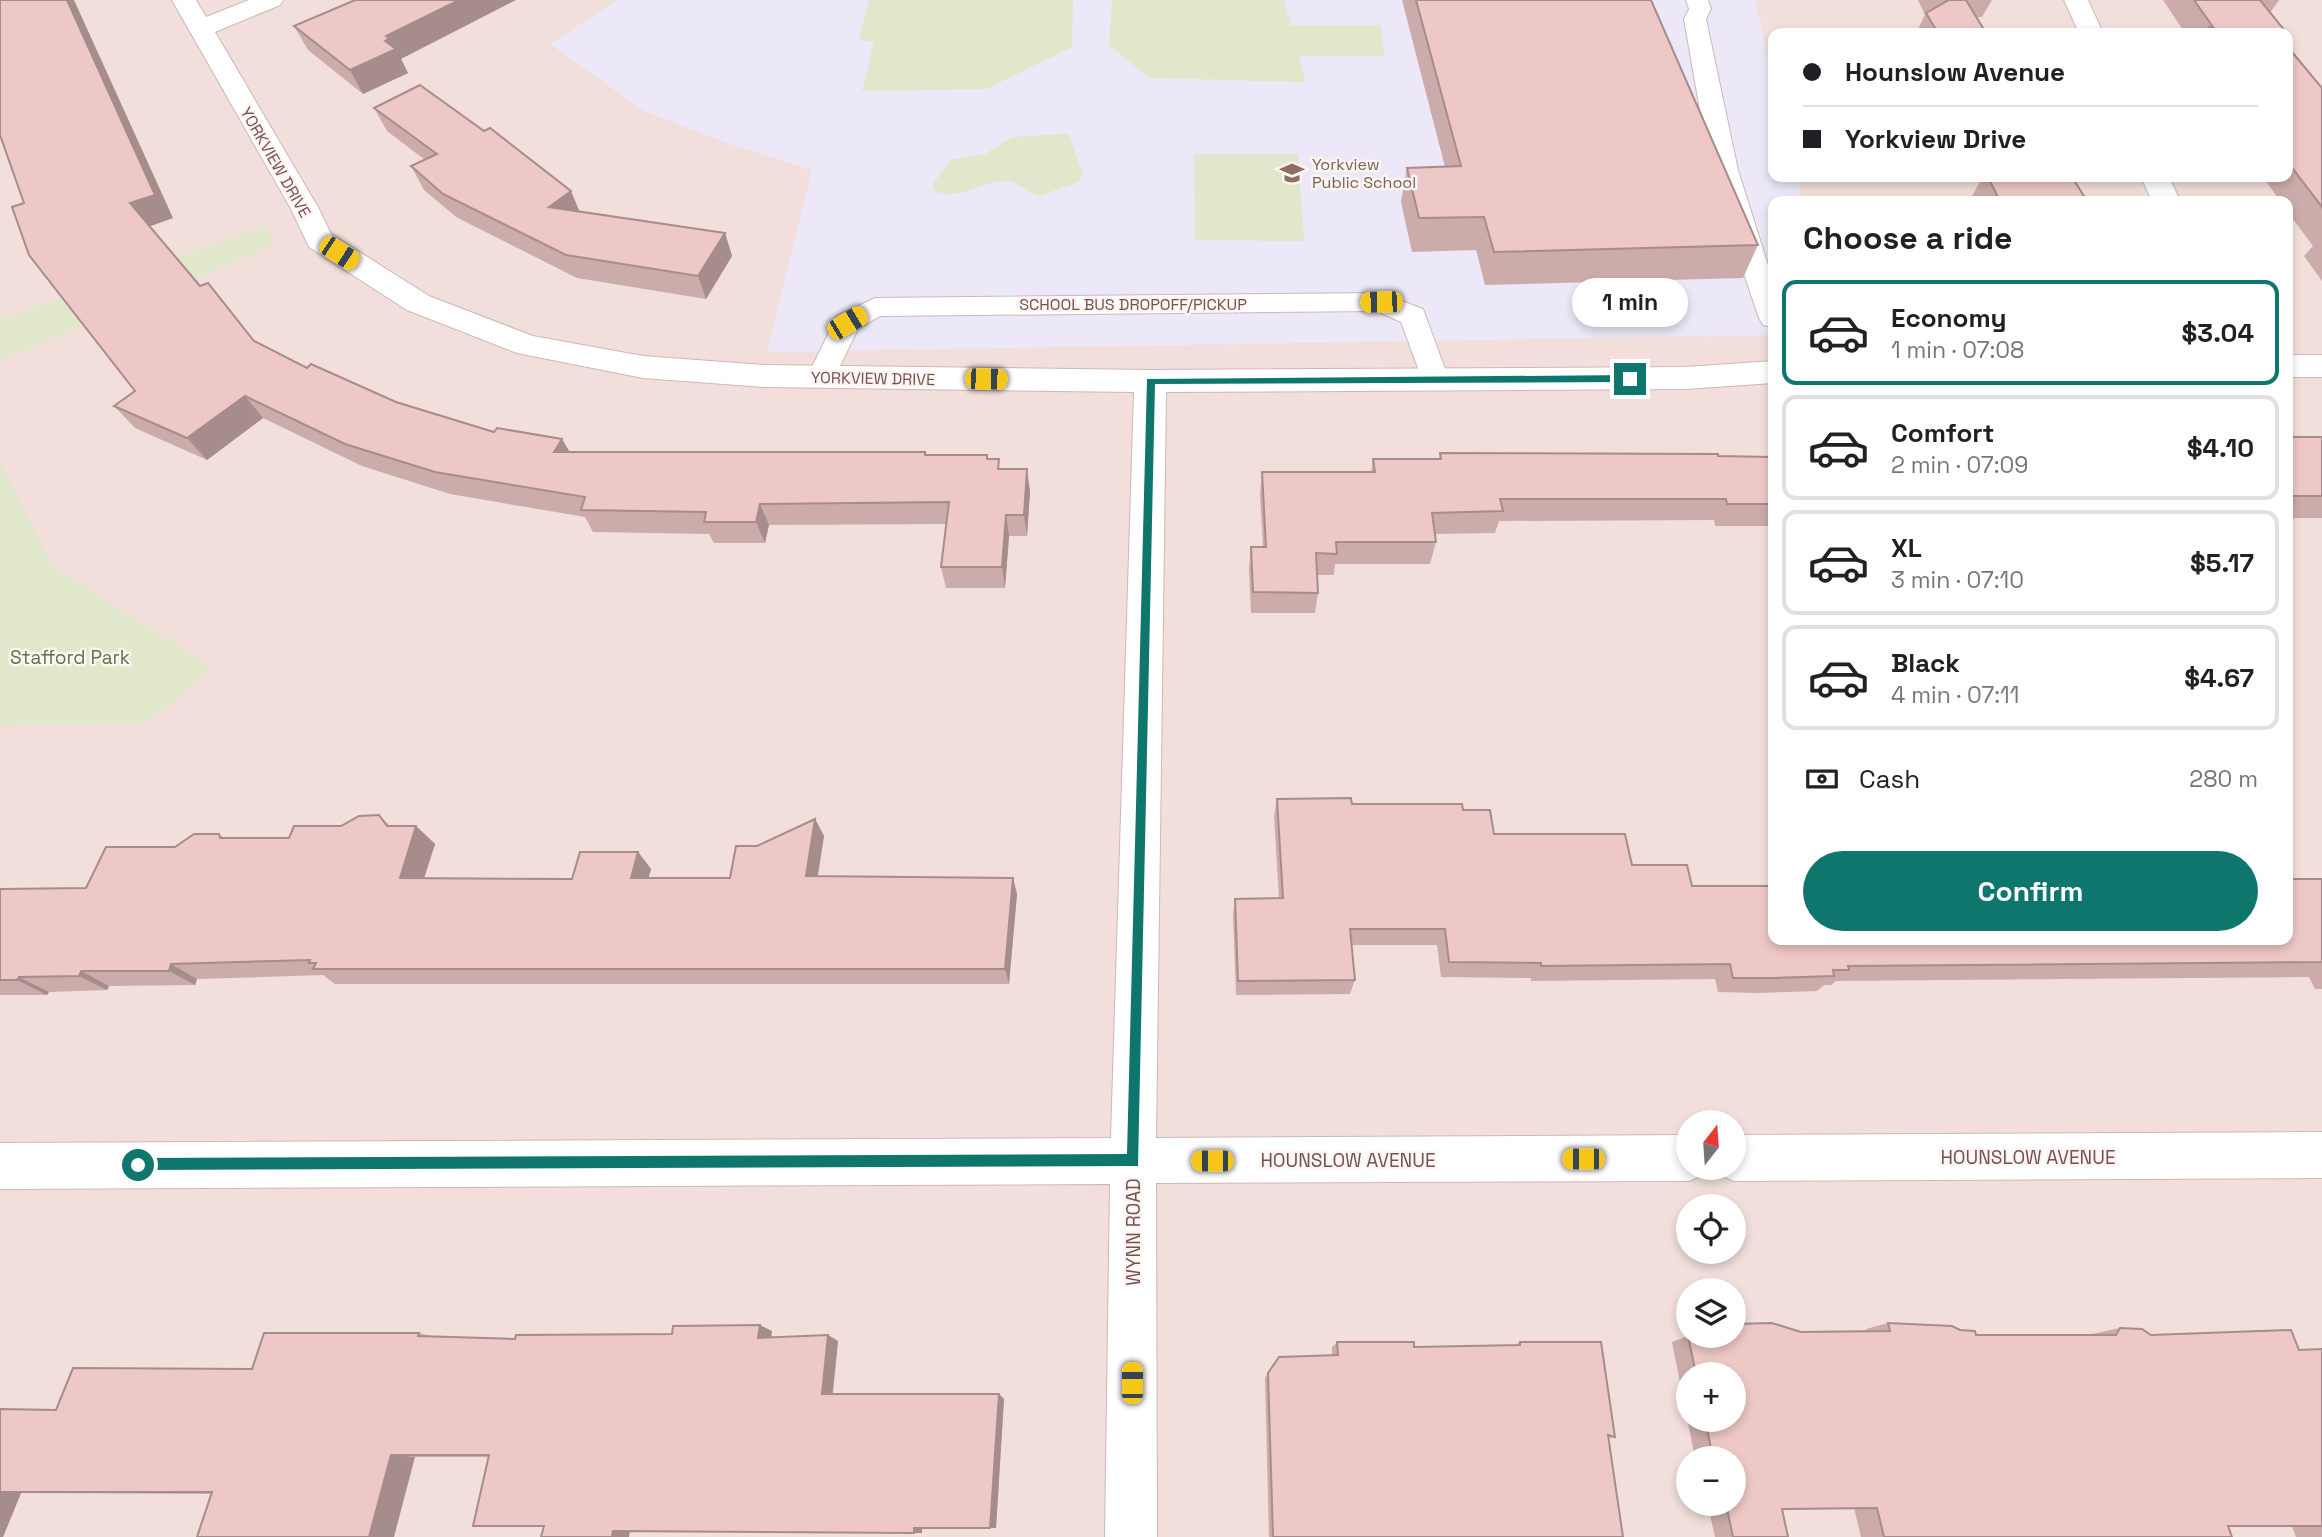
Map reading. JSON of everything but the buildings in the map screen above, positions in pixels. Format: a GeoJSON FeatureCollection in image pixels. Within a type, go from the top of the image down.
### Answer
{"type":"FeatureCollection","features":[{"type":"Feature","properties":{"kind":"street","name":"YORKVIEW DRIVE"},"geometry":{"type":"LineString","coordinates":[[184,0],[305,209],[319,240],[418,303],[528,346],[643,367],[821,377],[1150,381],[1435,380],[1686,378],[1768,372]]}},
{"type":"Feature","properties":{"kind":"street"},"geometry":{"type":"LineString","coordinates":[[199,29],[271,0]]}},
{"type":"Feature","properties":{"kind":"street"},"geometry":{"type":"LineString","coordinates":[[2076,0],[2089,28]]}},
{"type":"Feature","properties":{"kind":"street"},"geometry":{"type":"LineString","coordinates":[[2293,366],[2322,366]]}},
{"type":"Feature","properties":{"kind":"street","name":"WYNN ROAD"},"geometry":{"type":"LineString","coordinates":[[1131,1537],[1133,1161],[1150,381]]}},
{"type":"Feature","properties":{"kind":"street","name":"HOUNSLOW AVENUE"},"geometry":{"type":"LineString","coordinates":[[1746,1158],[2322,1155]]}},
{"type":"Feature","properties":{"kind":"street","name":"HOUNSLOW AVENUE"},"geometry":{"type":"LineString","coordinates":[[0,1166],[1676,1158]]}},
{"type":"Feature","properties":{"kind":"lane"},"geometry":{"type":"LineString","coordinates":[[1698,0],[1700,9],[1695,19],[1706,92],[1753,267],[1768,305]]}},
{"type":"Feature","properties":{"kind":"lane","name":"SCHOOL BUS DROPOFF/PICKUP"},"geometry":{"type":"LineString","coordinates":[[821,377],[847,323],[875,307],[1381,302],[1413,316],[1435,380]]}},
{"type":"Feature","properties":{"kind":"shaded area"},"geometry":{"type":"Polygon","coordinates":[[[0,0],[2322,0],[2322,1537],[0,1537],[0,0]]]}},
{"type":"Feature","properties":{"kind":"shaded area","name":"Yorkview Public School"},"geometry":{"type":"Polygon","coordinates":[[[617,0],[1755,0],[1768,55],[1768,182],[1798,182],[1802,196],[1768,196],[1768,335],[767,352],[812,170],[732,145],[644,111],[550,44],[617,0]]]}},
{"type":"Feature","properties":{"kind":"green space"},"geometry":{"type":"Polygon","coordinates":[[[869,0],[1073,0],[1072,47],[986,89],[862,91],[874,42],[859,40],[869,0]]]}},
{"type":"Feature","properties":{"kind":"green space"},"geometry":{"type":"Polygon","coordinates":[[[1112,0],[1284,0],[1291,25],[1380,25],[1385,56],[1299,56],[1305,82],[1149,78],[1109,45],[1112,0]]]}},
{"type":"Feature","properties":{"kind":"green space"},"geometry":{"type":"Polygon","coordinates":[[[1069,135],[1083,174],[1079,182],[1039,196],[1014,183],[1004,181],[961,193],[944,194],[935,191],[933,184],[950,160],[985,154],[1012,137],[1069,135]]]}},
{"type":"Feature","properties":{"kind":"green space"},"geometry":{"type":"Polygon","coordinates":[[[1194,154],[1298,154],[1304,241],[1195,240],[1194,154]]]}},
{"type":"Feature","properties":{"kind":"green space"},"geometry":{"type":"Polygon","coordinates":[[[266,226],[275,245],[0,361],[0,319],[266,226]]]}},
{"type":"Feature","properties":{"kind":"green space","name":"Stafford Park"},"geometry":{"type":"Polygon","coordinates":[[[0,462],[53,566],[212,668],[147,723],[0,726],[0,462]]]}},
{"type":"Feature","properties":{"kind":"place","name":"Yorkview Public School"},"geometry":{"type":"Point","coordinates":[1292,173]}},
{"type":"Feature","properties":{"kind":"route"},"geometry":{"type":"LineString","coordinates":[[138,1165],[1133,1161],[1150,381],[1630,379]]}}]}
